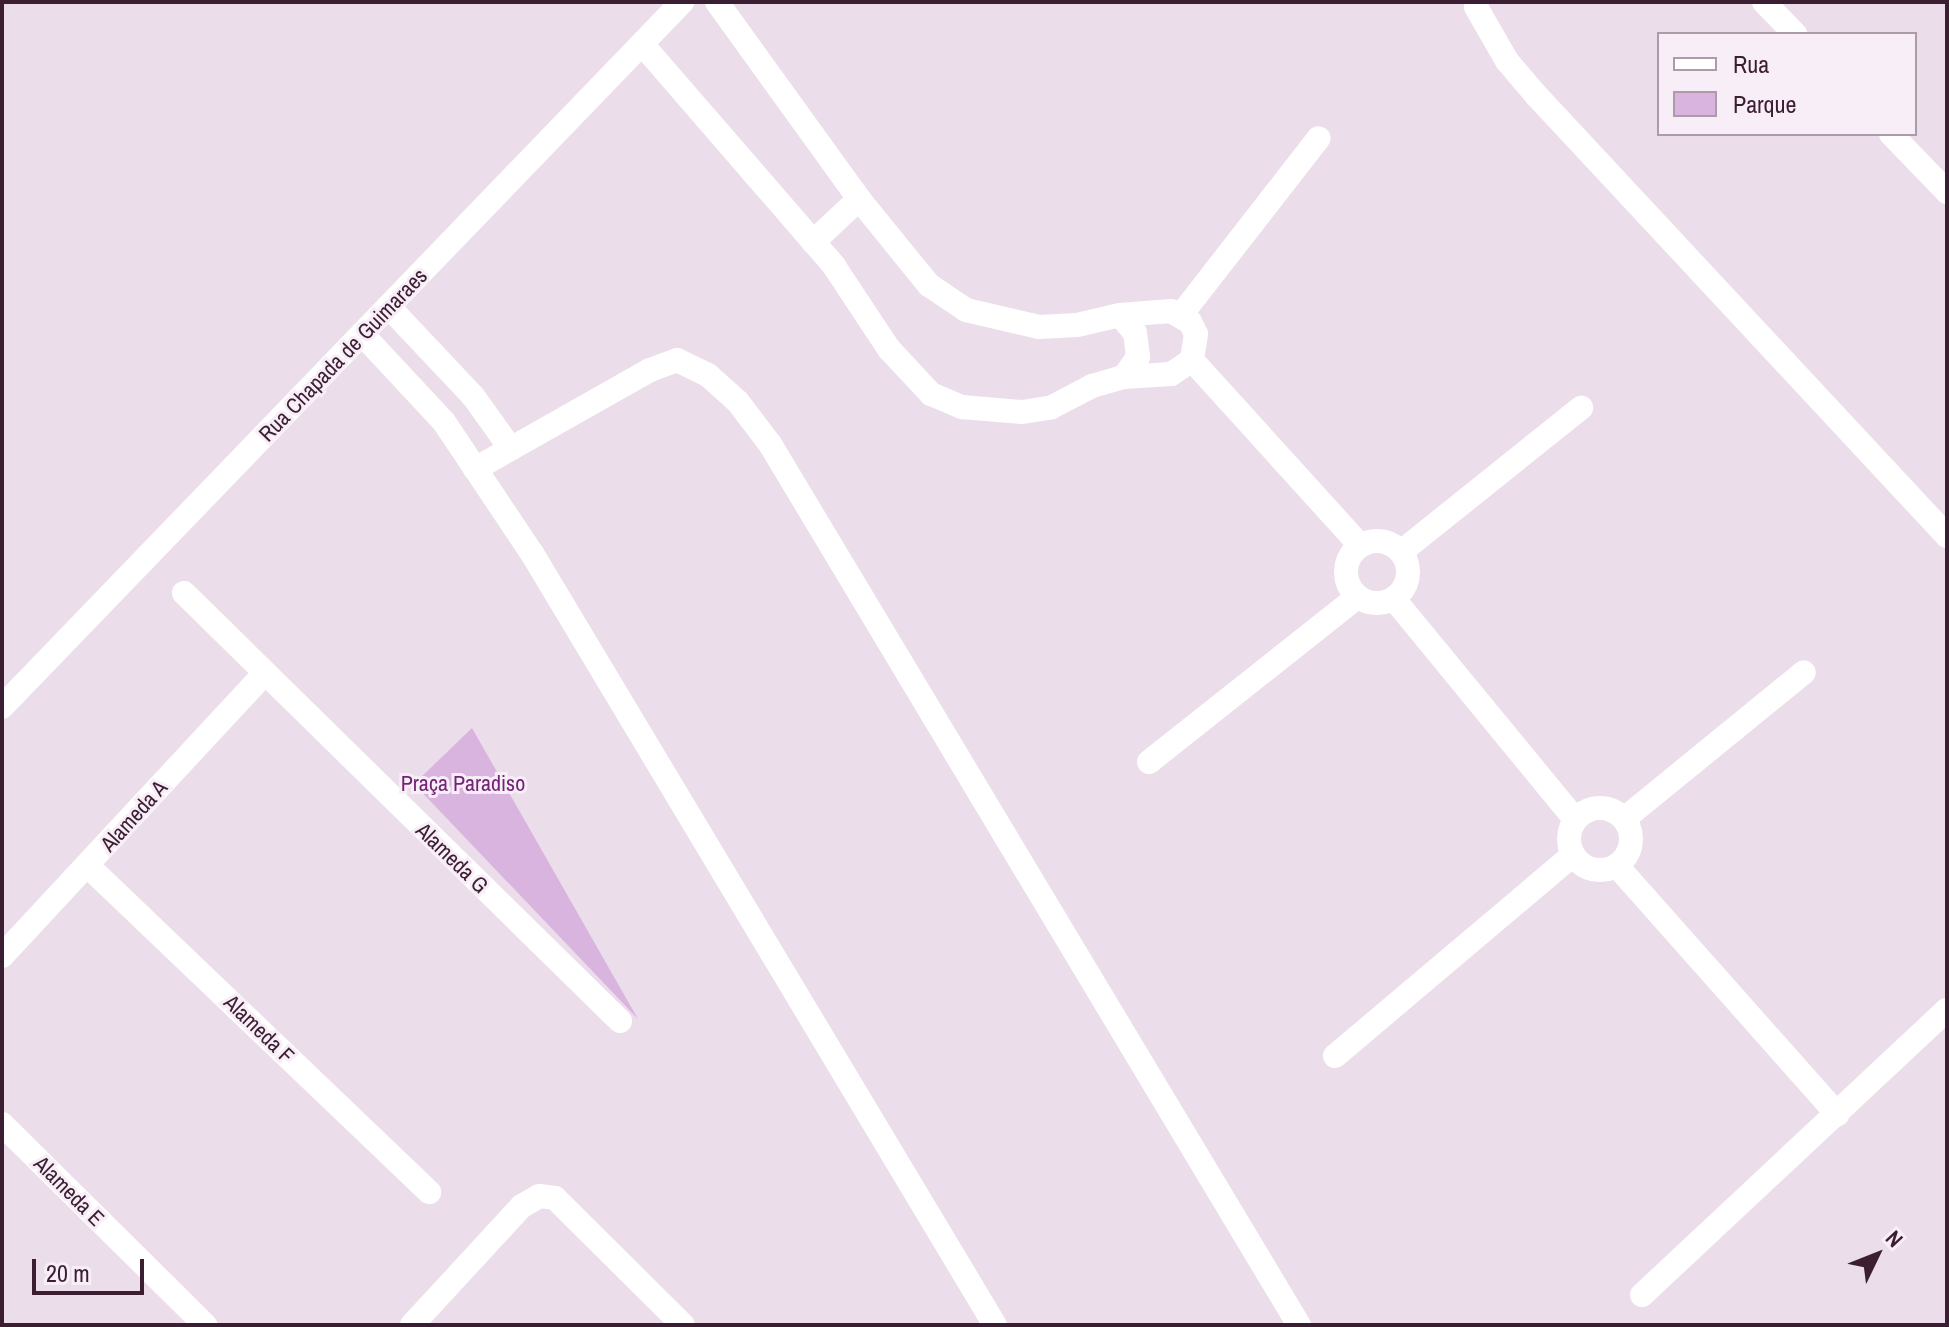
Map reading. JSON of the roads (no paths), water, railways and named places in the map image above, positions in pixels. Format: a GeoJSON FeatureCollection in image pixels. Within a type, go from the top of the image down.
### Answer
{"type":"FeatureCollection","features":[{"type":"Feature","properties":{"kind":"street","name":"Rua Chapada de Guimaraes"},"geometry":{"type":"LineString","coordinates":[[2,707],[682,2]]}},
{"type":"Feature","properties":{"kind":"street"},"geometry":{"type":"LineString","coordinates":[[642,44],[813,242],[889,349],[931,394],[962,407],[1022,412],[1052,407],[1092,386],[1124,377],[1171,374],[1192,360],[1196,334],[1181,315],[1160,311],[1039,327],[966,310],[929,285],[859,199],[717,2]]}},
{"type":"Feature","properties":{"kind":"street"},"geometry":{"type":"LineString","coordinates":[[1764,2],[1793,32]]}},
{"type":"Feature","properties":{"kind":"street"},"geometry":{"type":"LineString","coordinates":[[1474,4],[1507,61],[1536,95],[1943,524]]}},
{"type":"Feature","properties":{"kind":"street"},"geometry":{"type":"LineString","coordinates":[[1893,136],[1947,192]]}},
{"type":"Feature","properties":{"kind":"street"},"geometry":{"type":"LineString","coordinates":[[1181,315],[1319,138]]}},
{"type":"Feature","properties":{"kind":"street"},"geometry":{"type":"LineString","coordinates":[[813,242],[859,199]]}},
{"type":"Feature","properties":{"kind":"street"},"geometry":{"type":"LineString","coordinates":[[389,307],[473,396],[511,449]]}},
{"type":"Feature","properties":{"kind":"street"},"geometry":{"type":"LineString","coordinates":[[1120,315],[1135,333],[1138,357],[1124,377]]}},
{"type":"Feature","properties":{"kind":"street"},"geometry":{"type":"LineString","coordinates":[[362,334],[444,422],[475,469],[995,1325]]}},
{"type":"Feature","properties":{"kind":"street"},"geometry":{"type":"LineString","coordinates":[[475,469],[650,370],[677,360],[708,375],[738,402],[770,444],[1299,1325]]}},
{"type":"Feature","properties":{"kind":"street"},"geometry":{"type":"LineString","coordinates":[[1192,360],[1360,545]]}},
{"type":"Feature","properties":{"kind":"street"},"geometry":{"type":"LineString","coordinates":[[1401,552],[1581,408]]}},
{"type":"Feature","properties":{"kind":"street"},"geometry":{"type":"LineString","coordinates":[[1382,541],[1401,552],[1408,577],[1394,599],[1381,604],[1357,597],[1346,576],[1347,563],[1360,545],[1382,541]]}},
{"type":"Feature","properties":{"kind":"street","name":"Alameda G"},"geometry":{"type":"LineString","coordinates":[[184,593],[263,675],[620,1021]]}},
{"type":"Feature","properties":{"kind":"street"},"geometry":{"type":"LineString","coordinates":[[1149,762],[1357,597]]}},
{"type":"Feature","properties":{"kind":"street"},"geometry":{"type":"LineString","coordinates":[[1394,599],[1575,819]]}},
{"type":"Feature","properties":{"kind":"street"},"geometry":{"type":"LineString","coordinates":[[1624,819],[1804,672]]}},
{"type":"Feature","properties":{"kind":"street","name":"Alameda A"},"geometry":{"type":"LineString","coordinates":[[2,956],[263,675]]}},
{"type":"Feature","properties":{"kind":"street"},"geometry":{"type":"LineString","coordinates":[[1605,808],[1624,819],[1631,844],[1617,866],[1591,869],[1573,855],[1570,830],[1575,819],[1605,808]]}},
{"type":"Feature","properties":{"kind":"street"},"geometry":{"type":"LineString","coordinates":[[1335,1056],[1573,855]]}},
{"type":"Feature","properties":{"kind":"street","name":"Alameda F"},"geometry":{"type":"LineString","coordinates":[[88,866],[429,1192]]}},
{"type":"Feature","properties":{"kind":"street"},"geometry":{"type":"LineString","coordinates":[[1617,866],[1837,1114]]}},
{"type":"Feature","properties":{"kind":"street"},"geometry":{"type":"LineString","coordinates":[[1642,1295],[1947,1010]]}},
{"type":"Feature","properties":{"kind":"street","name":"Alameda E"},"geometry":{"type":"LineString","coordinates":[[2,1124],[205,1325]]}},
{"type":"Feature","properties":{"kind":"street"},"geometry":{"type":"LineString","coordinates":[[412,1325],[522,1206],[539,1196],[555,1198],[683,1325]]}},
{"type":"Feature","properties":{"kind":"park label","name":"Praça Paradiso"},"geometry":{"type":"Point","coordinates":[463,784]}}]}
